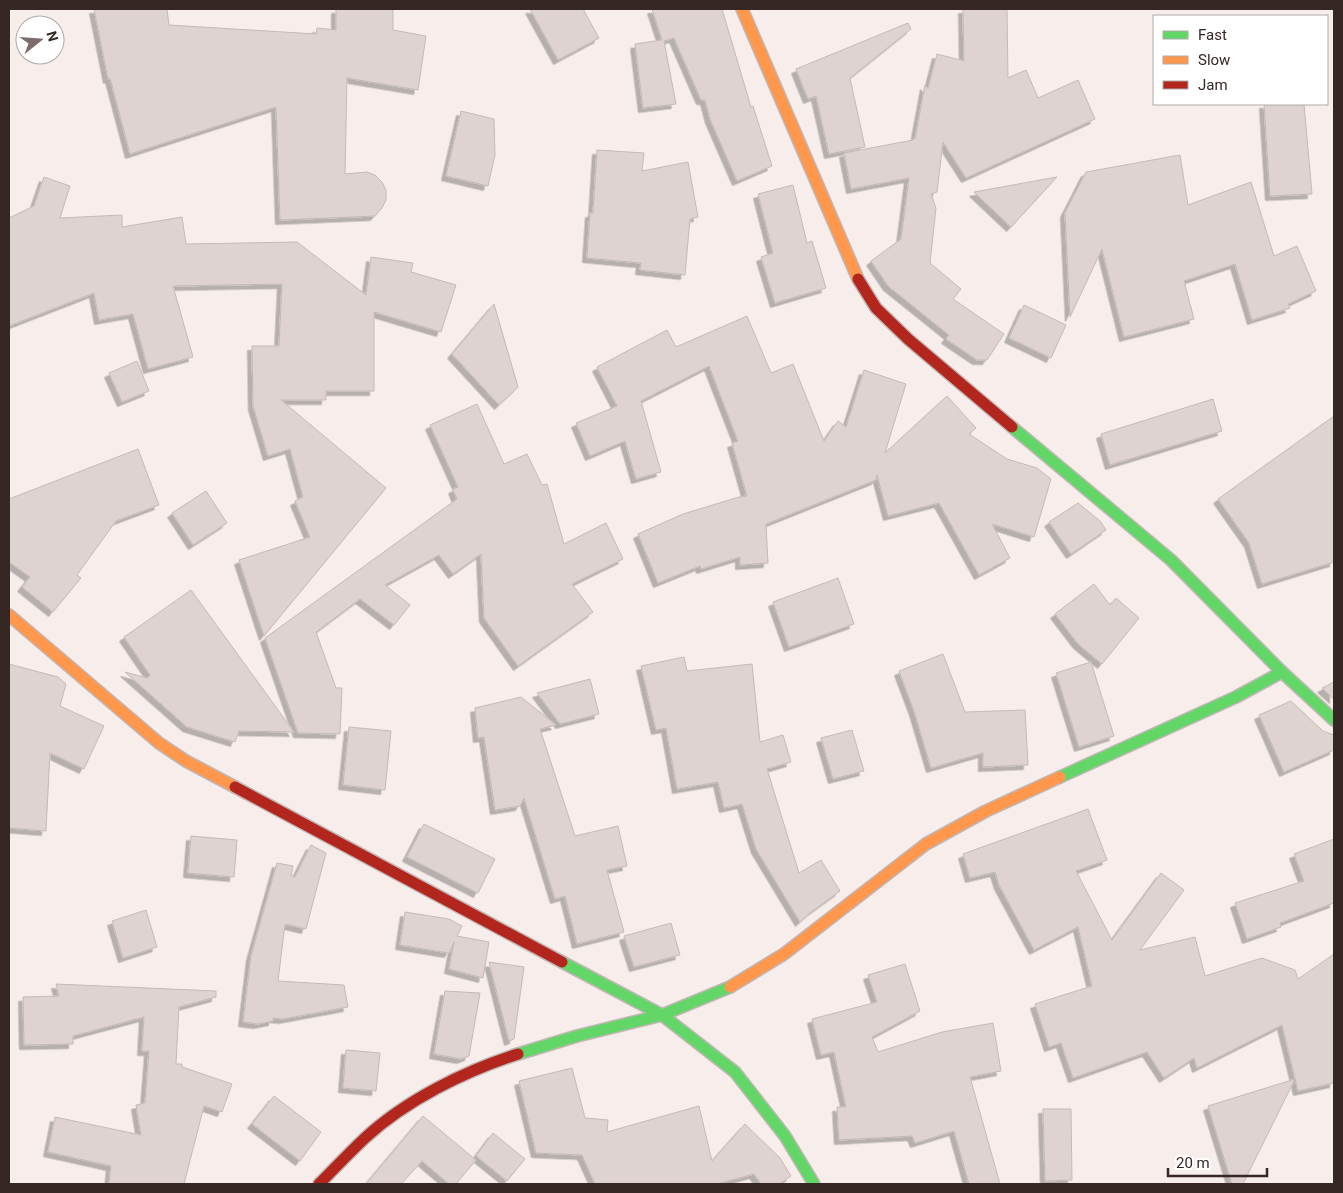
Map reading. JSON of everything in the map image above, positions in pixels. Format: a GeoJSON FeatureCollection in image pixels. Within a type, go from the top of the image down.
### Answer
{"type":"FeatureCollection","features":[{"type":"Feature","properties":{"kind":"street"},"geometry":{"type":"LineString","coordinates":[[742,9],[856,276],[876,308],[908,339],[1171,560],[1282,672],[1334,720]]}},
{"type":"Feature","properties":{"kind":"street"},"geometry":{"type":"LineString","coordinates":[[9,615],[159,742],[186,762],[662,1015],[735,1072],[785,1136],[814,1184]]}},
{"type":"Feature","properties":{"kind":"street"},"geometry":{"type":"LineString","coordinates":[[319,1184],[366,1137],[407,1106],[465,1074],[515,1055],[577,1036],[662,1015],[733,986],[770,963],[814,931],[926,844],[986,811],[1236,697],[1282,672]]}},
{"type":"Feature","properties":{"kind":"building"},"geometry":{"type":"Polygon","coordinates":[[[94,9],[167,9],[169,25],[316,34],[317,28],[336,30],[336,9],[393,9],[393,30],[426,36],[418,90],[347,78],[345,174],[367,172],[375,175],[382,182],[386,190],[386,200],[382,208],[375,216],[280,220],[276,107],[130,154],[110,78],[108,79],[94,9]]]}},
{"type":"Feature","properties":{"kind":"building"},"geometry":{"type":"Polygon","coordinates":[[[530,9],[583,9],[599,38],[558,60],[530,9]]]}},
{"type":"Feature","properties":{"kind":"building"},"geometry":{"type":"Polygon","coordinates":[[[652,9],[722,9],[751,107],[753,106],[772,166],[737,181],[710,119],[705,100],[701,100],[674,38],[664,41],[676,104],[643,108],[635,44],[662,40],[652,9]]]}},
{"type":"Feature","properties":{"kind":"building"},"geometry":{"type":"Polygon","coordinates":[[[963,9],[1007,9],[1008,78],[1026,70],[1038,98],[1078,80],[1095,119],[966,178],[943,142],[937,192],[931,194],[936,208],[930,263],[961,289],[953,299],[1004,334],[987,360],[977,360],[946,339],[949,335],[888,286],[871,261],[901,239],[909,178],[851,189],[844,153],[915,139],[925,85],[928,89],[937,54],[964,61],[963,9]]]}},
{"type":"Feature","properties":{"kind":"building"},"geometry":{"type":"Polygon","coordinates":[[[908,23],[911,29],[850,78],[865,147],[829,154],[816,96],[808,99],[796,69],[908,23]]]}},
{"type":"Feature","properties":{"kind":"building"},"geometry":{"type":"Polygon","coordinates":[[[1264,105],[1304,105],[1312,194],[1270,196],[1264,105]]]}},
{"type":"Feature","properties":{"kind":"building"},"geometry":{"type":"Polygon","coordinates":[[[461,111],[494,119],[495,155],[488,186],[446,176],[461,111]]]}},
{"type":"Feature","properties":{"kind":"building"},"geometry":{"type":"Polygon","coordinates":[[[597,150],[644,153],[642,171],[688,162],[698,217],[690,219],[685,275],[640,270],[641,263],[587,258],[590,213],[593,213],[597,150]]]}},
{"type":"Feature","properties":{"kind":"building"},"geometry":{"type":"Polygon","coordinates":[[[1180,155],[1188,205],[1251,182],[1274,256],[1297,246],[1316,291],[1288,304],[1290,308],[1252,320],[1235,264],[1184,281],[1194,319],[1124,337],[1102,249],[1070,317],[1065,213],[1086,172],[1180,155]]]}},
{"type":"Feature","properties":{"kind":"building"},"geometry":{"type":"Polygon","coordinates":[[[44,177],[70,186],[60,218],[122,215],[122,227],[182,217],[186,244],[297,242],[366,295],[371,257],[413,263],[411,272],[456,285],[441,332],[374,312],[374,391],[326,391],[326,400],[281,400],[386,488],[264,636],[239,560],[310,537],[295,501],[303,497],[290,449],[268,456],[253,406],[252,346],[279,346],[282,284],[173,286],[193,357],[148,369],[133,314],[99,320],[94,293],[9,326],[9,218],[34,206],[44,177]]]}},
{"type":"Feature","properties":{"kind":"building"},"geometry":{"type":"Polygon","coordinates":[[[1057,177],[1011,227],[974,192],[1057,177]]]}},
{"type":"Feature","properties":{"kind":"building"},"geometry":{"type":"Polygon","coordinates":[[[793,185],[807,243],[812,241],[826,288],[775,303],[761,257],[773,253],[758,194],[793,185]]]}},
{"type":"Feature","properties":{"kind":"building"},"geometry":{"type":"Polygon","coordinates":[[[494,304],[518,387],[499,405],[452,354],[494,304]]]}},
{"type":"Feature","properties":{"kind":"building"},"geometry":{"type":"Polygon","coordinates":[[[1024,305],[1066,325],[1051,358],[1009,338],[1024,305]]]}},
{"type":"Feature","properties":{"kind":"building"},"geometry":{"type":"Polygon","coordinates":[[[747,316],[771,373],[793,364],[824,441],[838,421],[846,427],[864,370],[906,384],[885,453],[947,396],[976,428],[969,434],[1007,459],[1037,468],[1051,479],[1034,537],[992,524],[1010,558],[979,575],[939,503],[888,516],[877,475],[876,480],[766,524],[768,563],[740,565],[740,557],[701,569],[700,566],[658,583],[638,534],[683,514],[747,496],[732,443],[738,441],[709,366],[641,401],[661,472],[636,479],[625,441],[590,456],[576,423],[617,406],[597,367],[667,330],[676,347],[747,316]]]}},
{"type":"Feature","properties":{"kind":"building"},"geometry":{"type":"Polygon","coordinates":[[[137,361],[149,391],[122,402],[109,373],[137,361]]]}},
{"type":"Feature","properties":{"kind":"building"},"geometry":{"type":"Polygon","coordinates":[[[1213,399],[1222,431],[1110,465],[1101,434],[1213,399]]]}},
{"type":"Feature","properties":{"kind":"building"},"geometry":{"type":"Polygon","coordinates":[[[477,404],[504,464],[527,454],[542,485],[547,484],[564,544],[606,523],[623,559],[572,584],[593,612],[518,666],[484,618],[481,554],[453,574],[439,555],[385,585],[410,605],[394,625],[360,599],[316,632],[336,688],[342,688],[340,734],[298,733],[265,638],[457,499],[453,489],[458,487],[430,425],[477,404]]]}},
{"type":"Feature","properties":{"kind":"building"},"geometry":{"type":"Polygon","coordinates":[[[1334,416],[1334,562],[1262,584],[1249,543],[1218,499],[1334,416]]]}},
{"type":"Feature","properties":{"kind":"building"},"geometry":{"type":"Polygon","coordinates":[[[138,449],[159,505],[116,521],[77,575],[81,578],[53,612],[22,587],[30,577],[9,562],[9,499],[138,449]]]}},
{"type":"Feature","properties":{"kind":"building"},"geometry":{"type":"Polygon","coordinates":[[[206,491],[227,523],[193,545],[172,513],[206,491]]]}},
{"type":"Feature","properties":{"kind":"building"},"geometry":{"type":"Polygon","coordinates":[[[1078,503],[1100,521],[1106,530],[1071,554],[1049,522],[1078,503]]]}},
{"type":"Feature","properties":{"kind":"building"},"geometry":{"type":"Polygon","coordinates":[[[838,578],[854,624],[789,647],[773,602],[838,578]]]}},
{"type":"Feature","properties":{"kind":"building"},"geometry":{"type":"Polygon","coordinates":[[[1094,584],[1110,605],[1116,598],[1139,618],[1102,664],[1078,644],[1055,614],[1094,584]]]}},
{"type":"Feature","properties":{"kind":"building"},"geometry":{"type":"Polygon","coordinates":[[[191,590],[294,732],[239,731],[235,742],[187,727],[125,672],[147,678],[150,675],[124,637],[191,590]]]}},
{"type":"Feature","properties":{"kind":"building"},"geometry":{"type":"Polygon","coordinates":[[[943,654],[965,712],[1025,710],[1028,765],[983,767],[983,753],[931,768],[914,711],[899,671],[943,654]]]}},
{"type":"Feature","properties":{"kind":"building"},"geometry":{"type":"Polygon","coordinates":[[[684,657],[687,671],[752,664],[760,742],[783,735],[791,762],[767,769],[799,873],[821,860],[840,891],[800,922],[756,849],[742,804],[724,808],[718,782],[677,789],[666,728],[656,730],[641,666],[684,657]]]}},
{"type":"Feature","properties":{"kind":"building"},"geometry":{"type":"Polygon","coordinates":[[[1091,662],[1114,736],[1079,747],[1056,673],[1091,662]]]}},
{"type":"Feature","properties":{"kind":"building"},"geometry":{"type":"Polygon","coordinates":[[[9,664],[58,677],[66,684],[60,706],[104,726],[84,769],[50,753],[46,831],[9,828],[9,664]]]}},
{"type":"Feature","properties":{"kind":"building"},"geometry":{"type":"Polygon","coordinates":[[[590,679],[599,714],[560,724],[537,693],[590,679]]]}},
{"type":"Feature","properties":{"kind":"building"},"geometry":{"type":"Polygon","coordinates":[[[1334,682],[1334,699],[1322,688],[1334,682]]]}},
{"type":"Feature","properties":{"kind":"building"},"geometry":{"type":"Polygon","coordinates":[[[521,697],[556,725],[540,729],[575,836],[618,826],[627,866],[607,870],[624,932],[577,944],[565,896],[555,899],[524,798],[520,806],[495,810],[484,737],[478,738],[475,708],[521,697]]]}},
{"type":"Feature","properties":{"kind":"building"},"geometry":{"type":"Polygon","coordinates":[[[1291,701],[1323,731],[1334,735],[1334,750],[1284,772],[1259,715],[1291,701]]]}},
{"type":"Feature","properties":{"kind":"building"},"geometry":{"type":"Polygon","coordinates":[[[349,727],[391,731],[385,790],[343,785],[349,727]]]}},
{"type":"Feature","properties":{"kind":"building"},"geometry":{"type":"Polygon","coordinates":[[[852,730],[864,771],[833,779],[821,738],[852,730]]]}},
{"type":"Feature","properties":{"kind":"building"},"geometry":{"type":"Polygon","coordinates":[[[1088,809],[1107,860],[1076,871],[1112,940],[1161,873],[1184,890],[1140,950],[1195,937],[1205,976],[1262,958],[1295,970],[1298,979],[1334,954],[1334,1083],[1298,1091],[1282,1025],[1197,1068],[1194,1058],[1164,1078],[1147,1052],[1073,1078],[1061,1043],[1049,1047],[1035,1004],[1092,986],[1078,927],[1034,950],[999,885],[995,872],[970,878],[963,854],[1088,809]]]}},
{"type":"Feature","properties":{"kind":"building"},"geometry":{"type":"Polygon","coordinates":[[[424,824],[495,859],[478,893],[407,857],[424,824]]]}},
{"type":"Feature","properties":{"kind":"building"},"geometry":{"type":"Polygon","coordinates":[[[191,836],[237,840],[234,877],[188,873],[191,836]]]}},
{"type":"Feature","properties":{"kind":"building"},"geometry":{"type":"Polygon","coordinates":[[[1334,839],[1334,903],[1280,923],[1281,927],[1247,939],[1235,903],[1304,881],[1294,854],[1334,839]]]}},
{"type":"Feature","properties":{"kind":"building"},"geometry":{"type":"Polygon","coordinates":[[[311,845],[326,853],[306,929],[285,924],[278,981],[344,985],[348,1007],[283,1019],[273,1018],[273,1021],[258,1024],[243,1022],[251,956],[277,863],[293,866],[291,876],[295,877],[311,845]]]}},
{"type":"Feature","properties":{"kind":"building"},"geometry":{"type":"Polygon","coordinates":[[[146,910],[157,947],[123,958],[112,921],[146,910]]]}},
{"type":"Feature","properties":{"kind":"building"},"geometry":{"type":"Polygon","coordinates":[[[405,912],[449,919],[462,926],[457,936],[489,942],[483,978],[449,969],[454,942],[449,953],[400,945],[405,912]]]}},
{"type":"Feature","properties":{"kind":"building"},"geometry":{"type":"Polygon","coordinates":[[[671,923],[680,955],[634,967],[624,936],[671,923]]]}},
{"type":"Feature","properties":{"kind":"building"},"geometry":{"type":"Polygon","coordinates":[[[489,962],[524,967],[514,1039],[509,1041],[489,962]]]}},
{"type":"Feature","properties":{"kind":"building"},"geometry":{"type":"Polygon","coordinates":[[[905,964],[920,1011],[872,1037],[878,1052],[942,1032],[993,1023],[1001,1071],[970,1077],[1000,1184],[969,1184],[954,1131],[915,1143],[912,1136],[839,1140],[837,1107],[846,1107],[834,1052],[821,1055],[812,1019],[877,1002],[868,975],[905,964]]]}},
{"type":"Feature","properties":{"kind":"building"},"geometry":{"type":"Polygon","coordinates":[[[56,984],[216,991],[216,997],[179,1007],[176,1064],[182,1064],[182,1067],[232,1084],[222,1112],[204,1106],[184,1184],[109,1184],[111,1166],[48,1152],[55,1117],[141,1135],[136,1105],[145,1103],[149,1051],[142,1051],[144,1017],[73,1036],[73,1044],[24,1045],[23,997],[59,996],[56,984]]]}},
{"type":"Feature","properties":{"kind":"building"},"geometry":{"type":"Polygon","coordinates":[[[445,991],[480,993],[469,1056],[461,1059],[434,1054],[445,991]]]}},
{"type":"Feature","properties":{"kind":"building"},"geometry":{"type":"Polygon","coordinates":[[[346,1050],[380,1053],[376,1091],[343,1088],[346,1050]]]}},
{"type":"Feature","properties":{"kind":"building"},"geometry":{"type":"Polygon","coordinates":[[[572,1068],[585,1118],[608,1120],[607,1132],[699,1106],[712,1161],[745,1124],[780,1158],[791,1176],[779,1184],[761,1184],[754,1174],[717,1184],[595,1184],[582,1155],[536,1153],[519,1081],[572,1068]]]}},
{"type":"Feature","properties":{"kind":"building"},"geometry":{"type":"Polygon","coordinates":[[[1295,1079],[1243,1184],[1232,1184],[1208,1106],[1295,1079]]]}},
{"type":"Feature","properties":{"kind":"building"},"geometry":{"type":"Polygon","coordinates":[[[274,1096],[321,1132],[300,1161],[252,1124],[274,1096]]]}},
{"type":"Feature","properties":{"kind":"building"},"geometry":{"type":"Polygon","coordinates":[[[1043,1109],[1071,1109],[1072,1180],[1045,1181],[1043,1109]]]}},
{"type":"Feature","properties":{"kind":"building"},"geometry":{"type":"Polygon","coordinates":[[[423,1116],[476,1160],[456,1184],[449,1184],[422,1161],[401,1184],[366,1184],[423,1116]]]}},
{"type":"Feature","properties":{"kind":"building"},"geometry":{"type":"Polygon","coordinates":[[[493,1133],[525,1159],[507,1181],[476,1156],[493,1133]]]}},
{"type":"Feature","properties":{"kind":"traffic: fast"},"geometry":{"type":"LineString","coordinates":[[1012,427],[1171,560],[1282,672],[1334,720]]}},
{"type":"Feature","properties":{"kind":"traffic: fast"},"geometry":{"type":"LineString","coordinates":[[1060,777],[1236,697],[1282,672]]}},
{"type":"Feature","properties":{"kind":"traffic: fast"},"geometry":{"type":"LineString","coordinates":[[562,962],[662,1015],[735,1072],[785,1136],[814,1184]]}},
{"type":"Feature","properties":{"kind":"traffic: fast"},"geometry":{"type":"LineString","coordinates":[[518,1054],[577,1036],[662,1015],[730,987]]}},
{"type":"Feature","properties":{"kind":"traffic: slow"},"geometry":{"type":"LineString","coordinates":[[742,9],[858,279]]}},
{"type":"Feature","properties":{"kind":"traffic: slow"},"geometry":{"type":"LineString","coordinates":[[9,615],[159,743],[186,761],[235,787]]}},
{"type":"Feature","properties":{"kind":"traffic: slow"},"geometry":{"type":"LineString","coordinates":[[730,987],[784,954],[926,844],[986,811],[1060,777]]}},
{"type":"Feature","properties":{"kind":"traffic: jam"},"geometry":{"type":"LineString","coordinates":[[858,279],[876,308],[908,339],[1012,427]]}},
{"type":"Feature","properties":{"kind":"traffic: jam"},"geometry":{"type":"LineString","coordinates":[[235,787],[562,962]]}},
{"type":"Feature","properties":{"kind":"traffic: jam"},"geometry":{"type":"LineString","coordinates":[[319,1184],[381,1124],[417,1099],[457,1078],[518,1054]]}}]}
